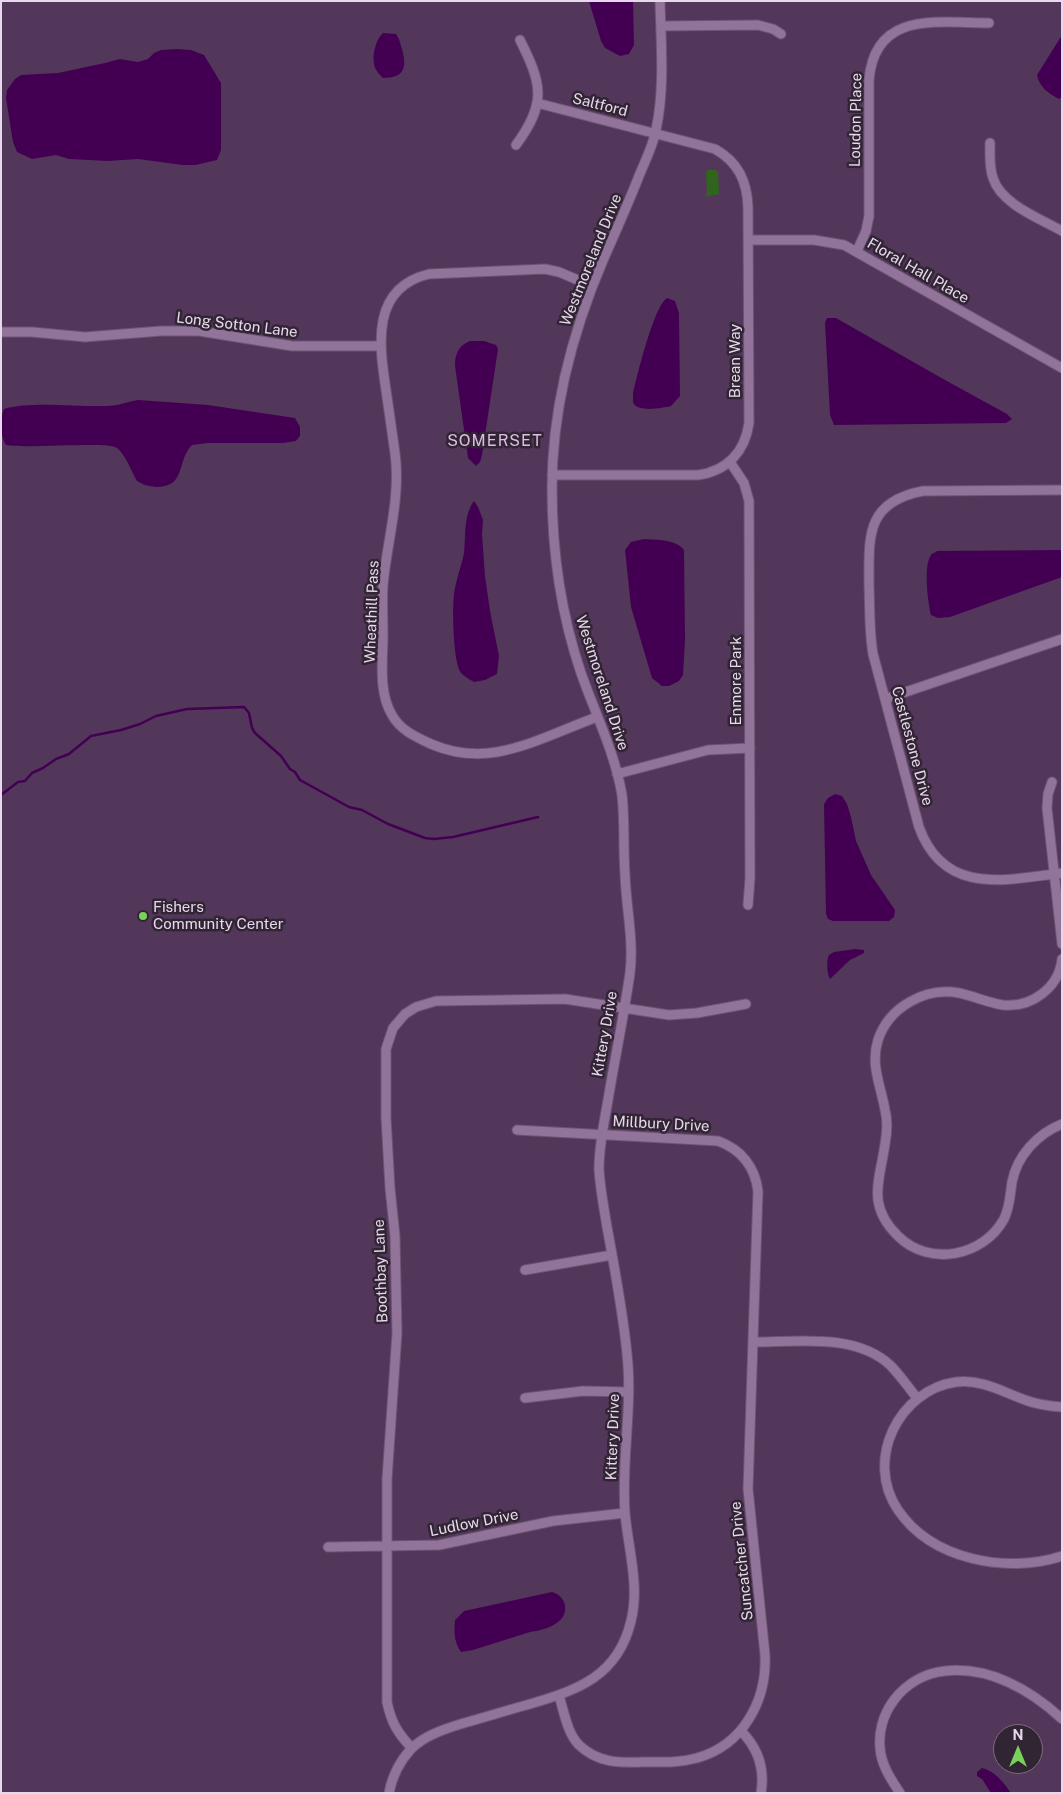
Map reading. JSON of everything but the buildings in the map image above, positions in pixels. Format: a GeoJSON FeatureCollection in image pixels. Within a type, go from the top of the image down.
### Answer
{"type":"FeatureCollection","features":[{"type":"Feature","properties":{"kind":"street","name":"Westmoreland Drive"},"geometry":{"type":"LineString","coordinates":[[632,942],[624,873],[623,804],[617,774],[572,643],[562,599],[553,540],[552,475],[562,388],[578,327],[592,286],[634,188],[655,133],[661,98],[660,1]]}},
{"type":"Feature","properties":{"kind":"street","name":"Loudon Place"},"geometry":{"type":"LineString","coordinates":[[857,251],[866,231],[869,216],[869,80],[876,51],[891,34],[904,27],[923,23],[990,23]]}},
{"type":"Feature","properties":{"kind":"street"},"geometry":{"type":"LineString","coordinates":[[661,26],[758,25],[773,29],[781,34]]}},
{"type":"Feature","properties":{"kind":"street"},"geometry":{"type":"LineString","coordinates":[[516,145],[530,125],[537,103],[538,92],[536,76],[520,40]]}},
{"type":"Feature","properties":{"kind":"street","name":"Saltford"},"geometry":{"type":"LineString","coordinates":[[537,103],[655,133]]}},
{"type":"Feature","properties":{"kind":"street","name":"Brean Way"},"geometry":{"type":"LineString","coordinates":[[552,475],[698,475],[713,472],[730,462],[745,441],[749,422],[749,240],[747,190],[742,175],[733,162],[714,149],[655,133]]}},
{"type":"Feature","properties":{"kind":"street"},"geometry":{"type":"LineString","coordinates":[[990,143],[992,176],[1001,193],[1017,206],[1062,231]]}},
{"type":"Feature","properties":{"kind":"street","name":"Floral Hall Place"},"geometry":{"type":"LineString","coordinates":[[749,240],[821,240],[844,245],[1062,368]]}},
{"type":"Feature","properties":{"kind":"street","name":"Wheathill Pass"},"geometry":{"type":"LineString","coordinates":[[592,286],[559,272],[545,269],[429,274],[413,279],[397,291],[384,312],[381,346],[397,472],[395,503],[383,593],[384,690],[392,716],[405,730],[428,742],[452,751],[476,754],[495,753],[597,717]]}},
{"type":"Feature","properties":{"kind":"street","name":"Long Sotton Lane"},"geometry":{"type":"LineString","coordinates":[[1,332],[32,332],[85,337],[161,331],[199,331],[292,346],[381,346]]}},
{"type":"Feature","properties":{"kind":"street","name":"Enmore Park"},"geometry":{"type":"LineString","coordinates":[[730,462],[744,483],[749,501],[750,878],[748,905]]}},
{"type":"Feature","properties":{"kind":"street","name":"Castlestone Drive"},"geometry":{"type":"LineString","coordinates":[[1058,873],[982,880],[958,873],[940,861],[929,848],[919,827],[871,641],[869,565],[870,534],[874,525],[884,510],[902,497],[924,491],[1062,490]]}},
{"type":"Feature","properties":{"kind":"street"},"geometry":{"type":"LineString","coordinates":[[885,699],[1062,639]]}},
{"type":"Feature","properties":{"kind":"street"},"geometry":{"type":"LineString","coordinates":[[617,774],[708,750],[750,748]]}},
{"type":"Feature","properties":{"kind":"street"},"geometry":{"type":"LineString","coordinates":[[1052,782],[1048,794],[1047,808],[1058,873],[1062,944]]}},
{"type":"Feature","properties":{"kind":"street","name":"Kittery Drive"},"geometry":{"type":"LineString","coordinates":[[389,1793],[394,1775],[412,1748],[422,1740],[438,1732],[559,1696],[578,1688],[601,1672],[616,1654],[628,1633],[633,1615],[634,1596],[625,1514],[628,1363],[600,1183],[599,1154],[630,971],[632,942]]}},
{"type":"Feature","properties":{"kind":"street"},"geometry":{"type":"LineString","coordinates":[[1062,960],[1061,972],[1047,990],[1030,1001],[1014,1005],[1003,1005],[959,993],[933,993],[906,1004],[888,1022],[878,1040],[875,1057],[876,1074],[886,1116],[886,1138],[877,1187],[882,1212],[897,1236],[930,1254],[947,1254],[974,1248],[990,1236],[1004,1218],[1009,1207],[1016,1168],[1023,1155],[1042,1136],[1062,1124]]}},
{"type":"Feature","properties":{"kind":"street","name":"Boothbay Lane"},"geometry":{"type":"LineString","coordinates":[[412,1748],[395,1729],[387,1702],[387,1470],[397,1346],[395,1236],[386,1118],[386,1049],[390,1035],[397,1022],[405,1014],[416,1006],[436,1001],[565,999],[658,1014],[683,1014],[746,1004]]}},
{"type":"Feature","properties":{"kind":"street","name":"Millbury Drive"},"geometry":{"type":"LineString","coordinates":[[517,1130],[718,1141],[734,1150],[743,1158]]}},
{"type":"Feature","properties":{"kind":"street","name":"Suncatcher Drive"},"geometry":{"type":"LineString","coordinates":[[559,1696],[567,1722],[576,1740],[590,1754],[598,1758],[623,1763],[689,1760],[714,1751],[741,1731],[759,1701],[765,1671],[749,1497],[758,1191],[753,1171],[743,1158]]}},
{"type":"Feature","properties":{"kind":"street"},"geometry":{"type":"LineString","coordinates":[[525,1270],[612,1255]]}},
{"type":"Feature","properties":{"kind":"street"},"geometry":{"type":"LineString","coordinates":[[754,1342],[832,1342],[856,1346],[873,1354],[890,1366],[917,1398]]}},
{"type":"Feature","properties":{"kind":"street"},"geometry":{"type":"LineString","coordinates":[[1062,1407],[1038,1404],[997,1388],[971,1381],[950,1383],[917,1398],[905,1411],[894,1426],[885,1461],[891,1495],[898,1510],[917,1530],[938,1544],[953,1552],[976,1560],[1001,1564],[1026,1564],[1062,1556]]}},
{"type":"Feature","properties":{"kind":"street"},"geometry":{"type":"LineString","coordinates":[[525,1398],[583,1391],[628,1392]]}},
{"type":"Feature","properties":{"kind":"street","name":"Ludlow Drive"},"geometry":{"type":"LineString","coordinates":[[328,1547],[439,1545],[553,1521],[625,1514]]}},
{"type":"Feature","properties":{"kind":"street"},"geometry":{"type":"LineString","coordinates":[[900,1793],[883,1762],[881,1733],[884,1718],[890,1706],[904,1689],[918,1678],[927,1674],[946,1671],[972,1672],[994,1677],[1013,1684],[1037,1698],[1062,1719]]}},
{"type":"Feature","properties":{"kind":"street"},"geometry":{"type":"LineString","coordinates":[[741,1731],[751,1741],[758,1755],[762,1777],[761,1793]]}},
{"type":"Feature","properties":{"kind":"green space"},"geometry":{"type":"Polygon","coordinates":[[[708,170],[716,170],[718,172],[719,194],[705,197],[707,193],[706,172],[708,170]]]}},
{"type":"Feature","properties":{"kind":"shaded area"},"geometry":{"type":"Polygon","coordinates":[[[589,1],[633,1],[634,45],[629,54],[620,56],[605,48],[601,41],[589,1]]]}},
{"type":"Feature","properties":{"kind":"shaded area"},"geometry":{"type":"Polygon","coordinates":[[[383,33],[396,34],[404,55],[404,66],[400,74],[383,78],[376,70],[374,56],[378,39],[383,33]]]}},
{"type":"Feature","properties":{"kind":"shaded area"},"geometry":{"type":"Polygon","coordinates":[[[1062,35],[1062,97],[1059,99],[1045,90],[1037,75],[1062,35]]]}},
{"type":"Feature","properties":{"kind":"shaded area"},"geometry":{"type":"Polygon","coordinates":[[[161,50],[191,50],[204,55],[221,83],[221,150],[217,160],[195,165],[183,165],[138,159],[108,161],[69,159],[56,155],[32,159],[17,152],[13,142],[6,98],[7,90],[15,79],[21,75],[58,73],[120,59],[138,62],[148,59],[154,53],[161,50]]]}},
{"type":"Feature","properties":{"kind":"shaded area"},"geometry":{"type":"Polygon","coordinates":[[[667,298],[675,301],[679,313],[680,396],[671,406],[650,409],[639,408],[633,402],[638,373],[657,314],[667,298]]]}},
{"type":"Feature","properties":{"kind":"shaded area"},"geometry":{"type":"Polygon","coordinates":[[[827,318],[836,318],[1007,414],[1012,419],[1006,423],[834,425],[830,415],[825,323],[827,318]]]}},
{"type":"Feature","properties":{"kind":"shaded area"},"geometry":{"type":"Polygon","coordinates":[[[470,341],[484,341],[496,345],[498,349],[482,455],[480,462],[476,466],[468,458],[455,366],[458,351],[470,341]]]}},
{"type":"Feature","properties":{"kind":"shaded area"},"geometry":{"type":"Polygon","coordinates":[[[138,400],[208,405],[295,418],[300,427],[300,436],[296,441],[283,443],[208,443],[192,445],[187,451],[177,478],[166,486],[156,487],[137,481],[126,459],[117,448],[111,446],[16,446],[6,445],[4,442],[1,422],[4,409],[27,405],[111,406],[138,400]]]}},
{"type":"Feature","properties":{"kind":"shaded area"},"geometry":{"type":"Polygon","coordinates":[[[474,501],[483,520],[485,576],[499,656],[497,674],[485,680],[474,682],[461,673],[458,667],[454,635],[453,601],[464,553],[468,513],[474,501]]]}},
{"type":"Feature","properties":{"kind":"shaded area"},"geometry":{"type":"Polygon","coordinates":[[[644,539],[671,542],[684,550],[685,640],[683,675],[679,681],[669,686],[662,686],[652,678],[631,607],[625,550],[631,542],[644,539]]]}},
{"type":"Feature","properties":{"kind":"shaded area"},"geometry":{"type":"Polygon","coordinates":[[[1062,550],[1062,577],[950,617],[938,618],[931,615],[927,567],[931,555],[937,551],[1062,550]]]}},
{"type":"Feature","properties":{"kind":"shaded area"},"geometry":{"type":"Polygon","coordinates":[[[835,794],[842,796],[847,804],[856,841],[871,875],[895,910],[894,917],[889,921],[833,921],[828,919],[826,914],[824,804],[828,798],[835,794]]]}},
{"type":"Feature","properties":{"kind":"shaded area"},"geometry":{"type":"Polygon","coordinates":[[[855,949],[864,950],[864,953],[850,960],[830,979],[827,967],[829,955],[834,952],[855,949]]]}},
{"type":"Feature","properties":{"kind":"shaded area"},"geometry":{"type":"Polygon","coordinates":[[[552,1592],[562,1598],[565,1609],[561,1620],[556,1624],[461,1652],[455,1637],[455,1620],[464,1611],[552,1592]]]}},
{"type":"Feature","properties":{"kind":"shaded area"},"geometry":{"type":"Polygon","coordinates":[[[982,1768],[987,1770],[1002,1781],[1011,1793],[991,1793],[982,1779],[977,1776],[977,1772],[982,1768]]]}},
{"type":"Feature","properties":{"kind":"waterway"},"geometry":{"type":"LineString","coordinates":[[1,795],[18,782],[25,781],[32,773],[69,754],[91,736],[121,730],[156,716],[187,709],[244,707],[249,713],[255,733],[281,756],[300,780],[349,807],[362,810],[388,824],[425,838],[453,837],[538,817]]}},
{"type":"Feature","properties":{"kind":"place","name":"Fishers Community Center"},"geometry":{"type":"Point","coordinates":[143,916]}},
{"type":"Feature","properties":{"kind":"district","name":"SOMERSET"},"geometry":{"type":"Point","coordinates":[495,441]}}]}
